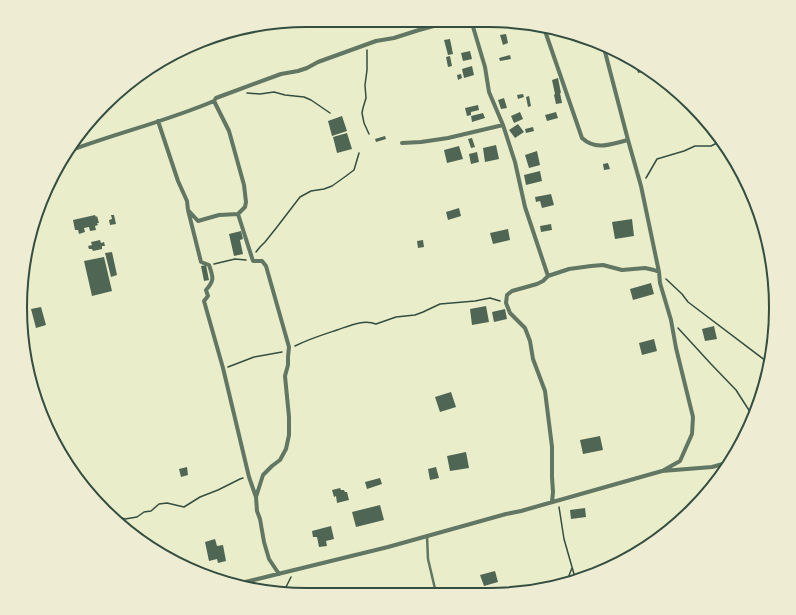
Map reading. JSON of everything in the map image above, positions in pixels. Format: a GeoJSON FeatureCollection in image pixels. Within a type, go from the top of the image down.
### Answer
{"type":"FeatureCollection","features":[{"type":"Feature","properties":{"kind":"street"},"geometry":{"type":"LineString","coordinates":[[77,148],[189,112],[214,101],[216,98],[281,74],[307,68],[318,62],[366,44],[394,38],[430,27]]}},
{"type":"Feature","properties":{"kind":"street"},"geometry":{"type":"LineString","coordinates":[[473,27],[485,67],[489,92],[503,125],[515,162],[526,208],[548,276]]}},
{"type":"Feature","properties":{"kind":"street"},"geometry":{"type":"LineString","coordinates":[[546,33],[582,138],[589,144],[595,146],[628,140]]}},
{"type":"Feature","properties":{"kind":"street"},"geometry":{"type":"LineString","coordinates":[[605,52],[641,186],[660,283],[671,320],[676,348],[693,417],[692,434],[680,461],[662,471]]}},
{"type":"Feature","properties":{"kind":"street"},"geometry":{"type":"LineString","coordinates":[[188,210],[198,221],[219,216],[238,214],[245,207],[246,202],[244,185],[229,131],[214,101]]}},
{"type":"Feature","properties":{"kind":"street"},"geometry":{"type":"LineString","coordinates":[[158,121],[178,181],[187,201],[201,262],[209,265],[213,277],[206,290],[208,296],[204,300],[223,368],[248,477],[256,498],[257,511],[264,542],[269,559],[279,574]]}},
{"type":"Feature","properties":{"kind":"street"},"geometry":{"type":"LineString","coordinates":[[402,143],[448,138],[503,125]]}},
{"type":"Feature","properties":{"kind":"street"},"geometry":{"type":"LineString","coordinates":[[238,214],[252,260],[262,261],[266,266],[288,341],[289,350],[288,365],[285,376],[289,417],[289,435],[286,449],[280,460],[263,475],[256,498]]}},
{"type":"Feature","properties":{"kind":"street"},"geometry":{"type":"LineString","coordinates":[[552,502],[552,447],[545,391],[533,359],[530,341],[525,328],[510,313],[506,303],[507,295],[512,291],[537,284],[548,276],[569,269],[603,265],[622,270],[645,268],[659,272]]}},
{"type":"Feature","properties":{"kind":"street"},"geometry":{"type":"LineString","coordinates":[[248,581],[388,547],[506,514],[521,512],[662,471],[712,467],[721,465]]}},
{"type":"Feature","properties":{"kind":"lane"},"geometry":{"type":"LineString","coordinates":[[427,536],[428,559],[435,588]]}},
{"type":"Feature","properties":{"kind":"path"},"geometry":{"type":"LineString","coordinates":[[366,44],[368,62],[365,84],[366,98],[362,117],[369,134]]}},
{"type":"Feature","properties":{"kind":"path"},"geometry":{"type":"LineString","coordinates":[[244,93],[260,94],[274,92],[284,95],[304,97],[330,113]]}},
{"type":"Feature","properties":{"kind":"path"},"geometry":{"type":"LineString","coordinates":[[641,186],[656,159],[684,152],[695,146],[711,146],[716,144]]}},
{"type":"Feature","properties":{"kind":"path"},"geometry":{"type":"LineString","coordinates":[[209,265],[235,260],[252,260],[260,247],[300,197],[311,190],[324,189],[332,186],[346,176],[354,170],[359,153]]}},
{"type":"Feature","properties":{"kind":"path"},"geometry":{"type":"LineString","coordinates":[[659,272],[682,294],[688,302],[764,360]]}},
{"type":"Feature","properties":{"kind":"path"},"geometry":{"type":"LineString","coordinates":[[223,368],[254,357],[289,350],[287,351],[306,340],[356,324],[376,324],[396,317],[415,315],[440,304],[490,298],[506,303]]}},
{"type":"Feature","properties":{"kind":"path"},"geometry":{"type":"LineString","coordinates":[[671,320],[736,390],[749,411]]}},
{"type":"Feature","properties":{"kind":"path"},"geometry":{"type":"LineString","coordinates":[[124,519],[137,517],[144,512],[151,511],[159,504],[167,503],[184,507],[200,497],[240,479],[248,477]]}},
{"type":"Feature","properties":{"kind":"path"},"geometry":{"type":"LineString","coordinates":[[558,501],[564,539],[574,574]]}},
{"type":"Feature","properties":{"kind":"path"},"geometry":{"type":"LineString","coordinates":[[569,576],[572,568]]}},
{"type":"Feature","properties":{"kind":"path"},"geometry":{"type":"LineString","coordinates":[[286,587],[295,570]]}},
{"type":"Feature","properties":{"kind":"building"},"geometry":{"type":"Polygon","coordinates":[[[506,34],[508,43],[503,45],[500,35],[506,34]]]}},
{"type":"Feature","properties":{"kind":"building"},"geometry":{"type":"Polygon","coordinates":[[[450,39],[453,54],[448,55],[444,40],[450,39]]]}},
{"type":"Feature","properties":{"kind":"building"},"geometry":{"type":"Polygon","coordinates":[[[470,51],[472,59],[463,61],[461,53],[470,51]]]}},
{"type":"Feature","properties":{"kind":"building"},"geometry":{"type":"Polygon","coordinates":[[[510,55],[511,59],[500,61],[499,58],[510,55]]]}},
{"type":"Feature","properties":{"kind":"building"},"geometry":{"type":"Polygon","coordinates":[[[450,56],[452,66],[448,67],[446,57],[450,56]]]}},
{"type":"Feature","properties":{"kind":"building"},"geometry":{"type":"Polygon","coordinates":[[[472,66],[474,75],[464,78],[462,69],[472,66]]]}},
{"type":"Feature","properties":{"kind":"building"},"geometry":{"type":"Polygon","coordinates":[[[461,74],[462,78],[458,80],[457,75],[461,74]]]}},
{"type":"Feature","properties":{"kind":"building"},"geometry":{"type":"Polygon","coordinates":[[[558,78],[562,103],[556,104],[552,80],[558,78]]]}},
{"type":"Feature","properties":{"kind":"building"},"geometry":{"type":"Polygon","coordinates":[[[523,94],[524,97],[518,99],[517,95],[523,94]]]}},
{"type":"Feature","properties":{"kind":"building"},"geometry":{"type":"Polygon","coordinates":[[[529,96],[531,106],[528,107],[526,97],[529,96]]]}},
{"type":"Feature","properties":{"kind":"building"},"geometry":{"type":"Polygon","coordinates":[[[504,98],[507,108],[501,109],[498,100],[504,98]]]}},
{"type":"Feature","properties":{"kind":"building"},"geometry":{"type":"Polygon","coordinates":[[[478,105],[479,110],[471,112],[471,115],[467,116],[465,108],[478,105]]]}},
{"type":"Feature","properties":{"kind":"building"},"geometry":{"type":"Polygon","coordinates":[[[520,112],[523,119],[514,123],[511,116],[520,112]]]}},
{"type":"Feature","properties":{"kind":"building"},"geometry":{"type":"Polygon","coordinates":[[[556,112],[558,118],[547,121],[545,115],[556,112]]]}},
{"type":"Feature","properties":{"kind":"building"},"geometry":{"type":"Polygon","coordinates":[[[483,113],[485,118],[472,122],[471,116],[483,113]]]}},
{"type":"Feature","properties":{"kind":"building"},"geometry":{"type":"Polygon","coordinates":[[[342,116],[347,131],[332,136],[328,121],[342,116]]]}},
{"type":"Feature","properties":{"kind":"building"},"geometry":{"type":"Polygon","coordinates":[[[518,124],[524,132],[515,138],[509,130],[518,124]]]}},
{"type":"Feature","properties":{"kind":"building"},"geometry":{"type":"Polygon","coordinates":[[[533,127],[534,131],[526,133],[525,129],[533,127]]]}},
{"type":"Feature","properties":{"kind":"building"},"geometry":{"type":"Polygon","coordinates":[[[347,133],[352,149],[337,153],[333,137],[347,133]]]}},
{"type":"Feature","properties":{"kind":"building"},"geometry":{"type":"Polygon","coordinates":[[[385,136],[386,139],[376,142],[375,139],[385,136]]]}},
{"type":"Feature","properties":{"kind":"building"},"geometry":{"type":"Polygon","coordinates":[[[472,138],[475,147],[471,148],[468,139],[472,138]]]}},
{"type":"Feature","properties":{"kind":"building"},"geometry":{"type":"Polygon","coordinates":[[[496,145],[499,159],[485,162],[483,148],[496,145]]]}},
{"type":"Feature","properties":{"kind":"building"},"geometry":{"type":"Polygon","coordinates":[[[459,146],[463,159],[447,163],[444,150],[459,146]]]}},
{"type":"Feature","properties":{"kind":"building"},"geometry":{"type":"Polygon","coordinates":[[[537,151],[540,165],[529,168],[525,155],[537,151]]]}},
{"type":"Feature","properties":{"kind":"building"},"geometry":{"type":"Polygon","coordinates":[[[477,152],[479,162],[471,164],[469,154],[477,152]]]}},
{"type":"Feature","properties":{"kind":"building"},"geometry":{"type":"Polygon","coordinates":[[[608,163],[610,169],[604,170],[603,164],[608,163]]]}},
{"type":"Feature","properties":{"kind":"building"},"geometry":{"type":"Polygon","coordinates":[[[540,171],[542,181],[526,185],[524,175],[540,171]]]}},
{"type":"Feature","properties":{"kind":"building"},"geometry":{"type":"Polygon","coordinates":[[[551,194],[554,205],[542,208],[540,201],[536,202],[535,197],[551,194]]]}},
{"type":"Feature","properties":{"kind":"building"},"geometry":{"type":"Polygon","coordinates":[[[459,208],[461,216],[448,220],[446,212],[459,208]]]}},
{"type":"Feature","properties":{"kind":"building"},"geometry":{"type":"Polygon","coordinates":[[[95,215],[96,217],[97,216],[99,223],[95,226],[96,230],[90,231],[89,227],[84,228],[85,232],[79,234],[78,230],[75,230],[73,220],[95,215]]]}},
{"type":"Feature","properties":{"kind":"building"},"geometry":{"type":"Polygon","coordinates":[[[111,215],[114,215],[116,224],[110,225],[109,220],[112,219],[111,215]]]}},
{"type":"Feature","properties":{"kind":"building"},"geometry":{"type":"Polygon","coordinates":[[[632,219],[634,236],[615,239],[612,222],[632,219]]]}},
{"type":"Feature","properties":{"kind":"building"},"geometry":{"type":"Polygon","coordinates":[[[551,224],[552,230],[541,232],[540,226],[551,224]]]}},
{"type":"Feature","properties":{"kind":"building"},"geometry":{"type":"Polygon","coordinates":[[[508,229],[510,240],[493,244],[490,233],[508,229]]]}},
{"type":"Feature","properties":{"kind":"building"},"geometry":{"type":"Polygon","coordinates":[[[241,231],[243,239],[240,240],[243,254],[234,256],[229,234],[241,231]]]}},
{"type":"Feature","properties":{"kind":"building"},"geometry":{"type":"Polygon","coordinates":[[[100,240],[101,243],[104,242],[105,246],[102,246],[102,249],[93,251],[92,249],[89,249],[88,246],[92,245],[91,242],[100,240]]]}},
{"type":"Feature","properties":{"kind":"building"},"geometry":{"type":"Polygon","coordinates":[[[423,240],[424,247],[418,248],[417,241],[423,240]]]}},
{"type":"Feature","properties":{"kind":"building"},"geometry":{"type":"Polygon","coordinates":[[[112,252],[117,275],[111,277],[105,253],[112,252]]]}},
{"type":"Feature","properties":{"kind":"building"},"geometry":{"type":"Polygon","coordinates":[[[104,257],[112,291],[92,296],[84,261],[104,257]]]}},
{"type":"Feature","properties":{"kind":"building"},"geometry":{"type":"Polygon","coordinates":[[[206,265],[209,280],[204,281],[201,266],[206,265]]]}},
{"type":"Feature","properties":{"kind":"building"},"geometry":{"type":"Polygon","coordinates":[[[651,283],[654,294],[633,300],[630,289],[651,283]]]}},
{"type":"Feature","properties":{"kind":"building"},"geometry":{"type":"Polygon","coordinates":[[[486,306],[489,322],[472,325],[470,309],[486,306]]]}},
{"type":"Feature","properties":{"kind":"building"},"geometry":{"type":"Polygon","coordinates":[[[41,307],[46,325],[36,328],[31,309],[41,307]]]}},
{"type":"Feature","properties":{"kind":"building"},"geometry":{"type":"Polygon","coordinates":[[[505,309],[507,319],[494,322],[492,312],[505,309]]]}},
{"type":"Feature","properties":{"kind":"building"},"geometry":{"type":"Polygon","coordinates":[[[714,326],[717,339],[705,341],[702,329],[714,326]]]}},
{"type":"Feature","properties":{"kind":"building"},"geometry":{"type":"Polygon","coordinates":[[[654,339],[657,351],[642,355],[639,343],[654,339]]]}},
{"type":"Feature","properties":{"kind":"building"},"geometry":{"type":"Polygon","coordinates":[[[451,392],[456,407],[440,412],[435,397],[451,392]]]}},
{"type":"Feature","properties":{"kind":"building"},"geometry":{"type":"Polygon","coordinates":[[[600,436],[603,450],[583,454],[580,440],[600,436]]]}},
{"type":"Feature","properties":{"kind":"building"},"geometry":{"type":"Polygon","coordinates":[[[466,452],[469,468],[450,471],[447,456],[466,452]]]}},
{"type":"Feature","properties":{"kind":"building"},"geometry":{"type":"Polygon","coordinates":[[[187,467],[188,475],[181,477],[179,469],[187,467]]]}},
{"type":"Feature","properties":{"kind":"building"},"geometry":{"type":"Polygon","coordinates":[[[436,467],[439,478],[430,480],[428,469],[436,467]]]}},
{"type":"Feature","properties":{"kind":"building"},"geometry":{"type":"Polygon","coordinates":[[[380,478],[382,484],[367,489],[365,482],[380,478]]]}},
{"type":"Feature","properties":{"kind":"building"},"geometry":{"type":"Polygon","coordinates":[[[340,488],[341,490],[347,492],[349,500],[337,503],[336,496],[334,497],[332,490],[340,488]]]}},
{"type":"Feature","properties":{"kind":"building"},"geometry":{"type":"Polygon","coordinates":[[[380,505],[384,520],[356,527],[352,512],[380,505]]]}},
{"type":"Feature","properties":{"kind":"building"},"geometry":{"type":"Polygon","coordinates":[[[585,508],[586,517],[571,519],[570,510],[585,508]]]}},
{"type":"Feature","properties":{"kind":"building"},"geometry":{"type":"Polygon","coordinates":[[[331,526],[334,539],[326,541],[327,546],[319,547],[317,537],[313,537],[312,531],[331,526]]]}},
{"type":"Feature","properties":{"kind":"building"},"geometry":{"type":"Polygon","coordinates":[[[215,539],[217,546],[223,545],[226,561],[218,563],[217,559],[209,561],[205,542],[215,539]]]}},
{"type":"Feature","properties":{"kind":"building"},"geometry":{"type":"Polygon","coordinates":[[[495,571],[498,582],[484,586],[480,575],[495,571]]]}}]}
